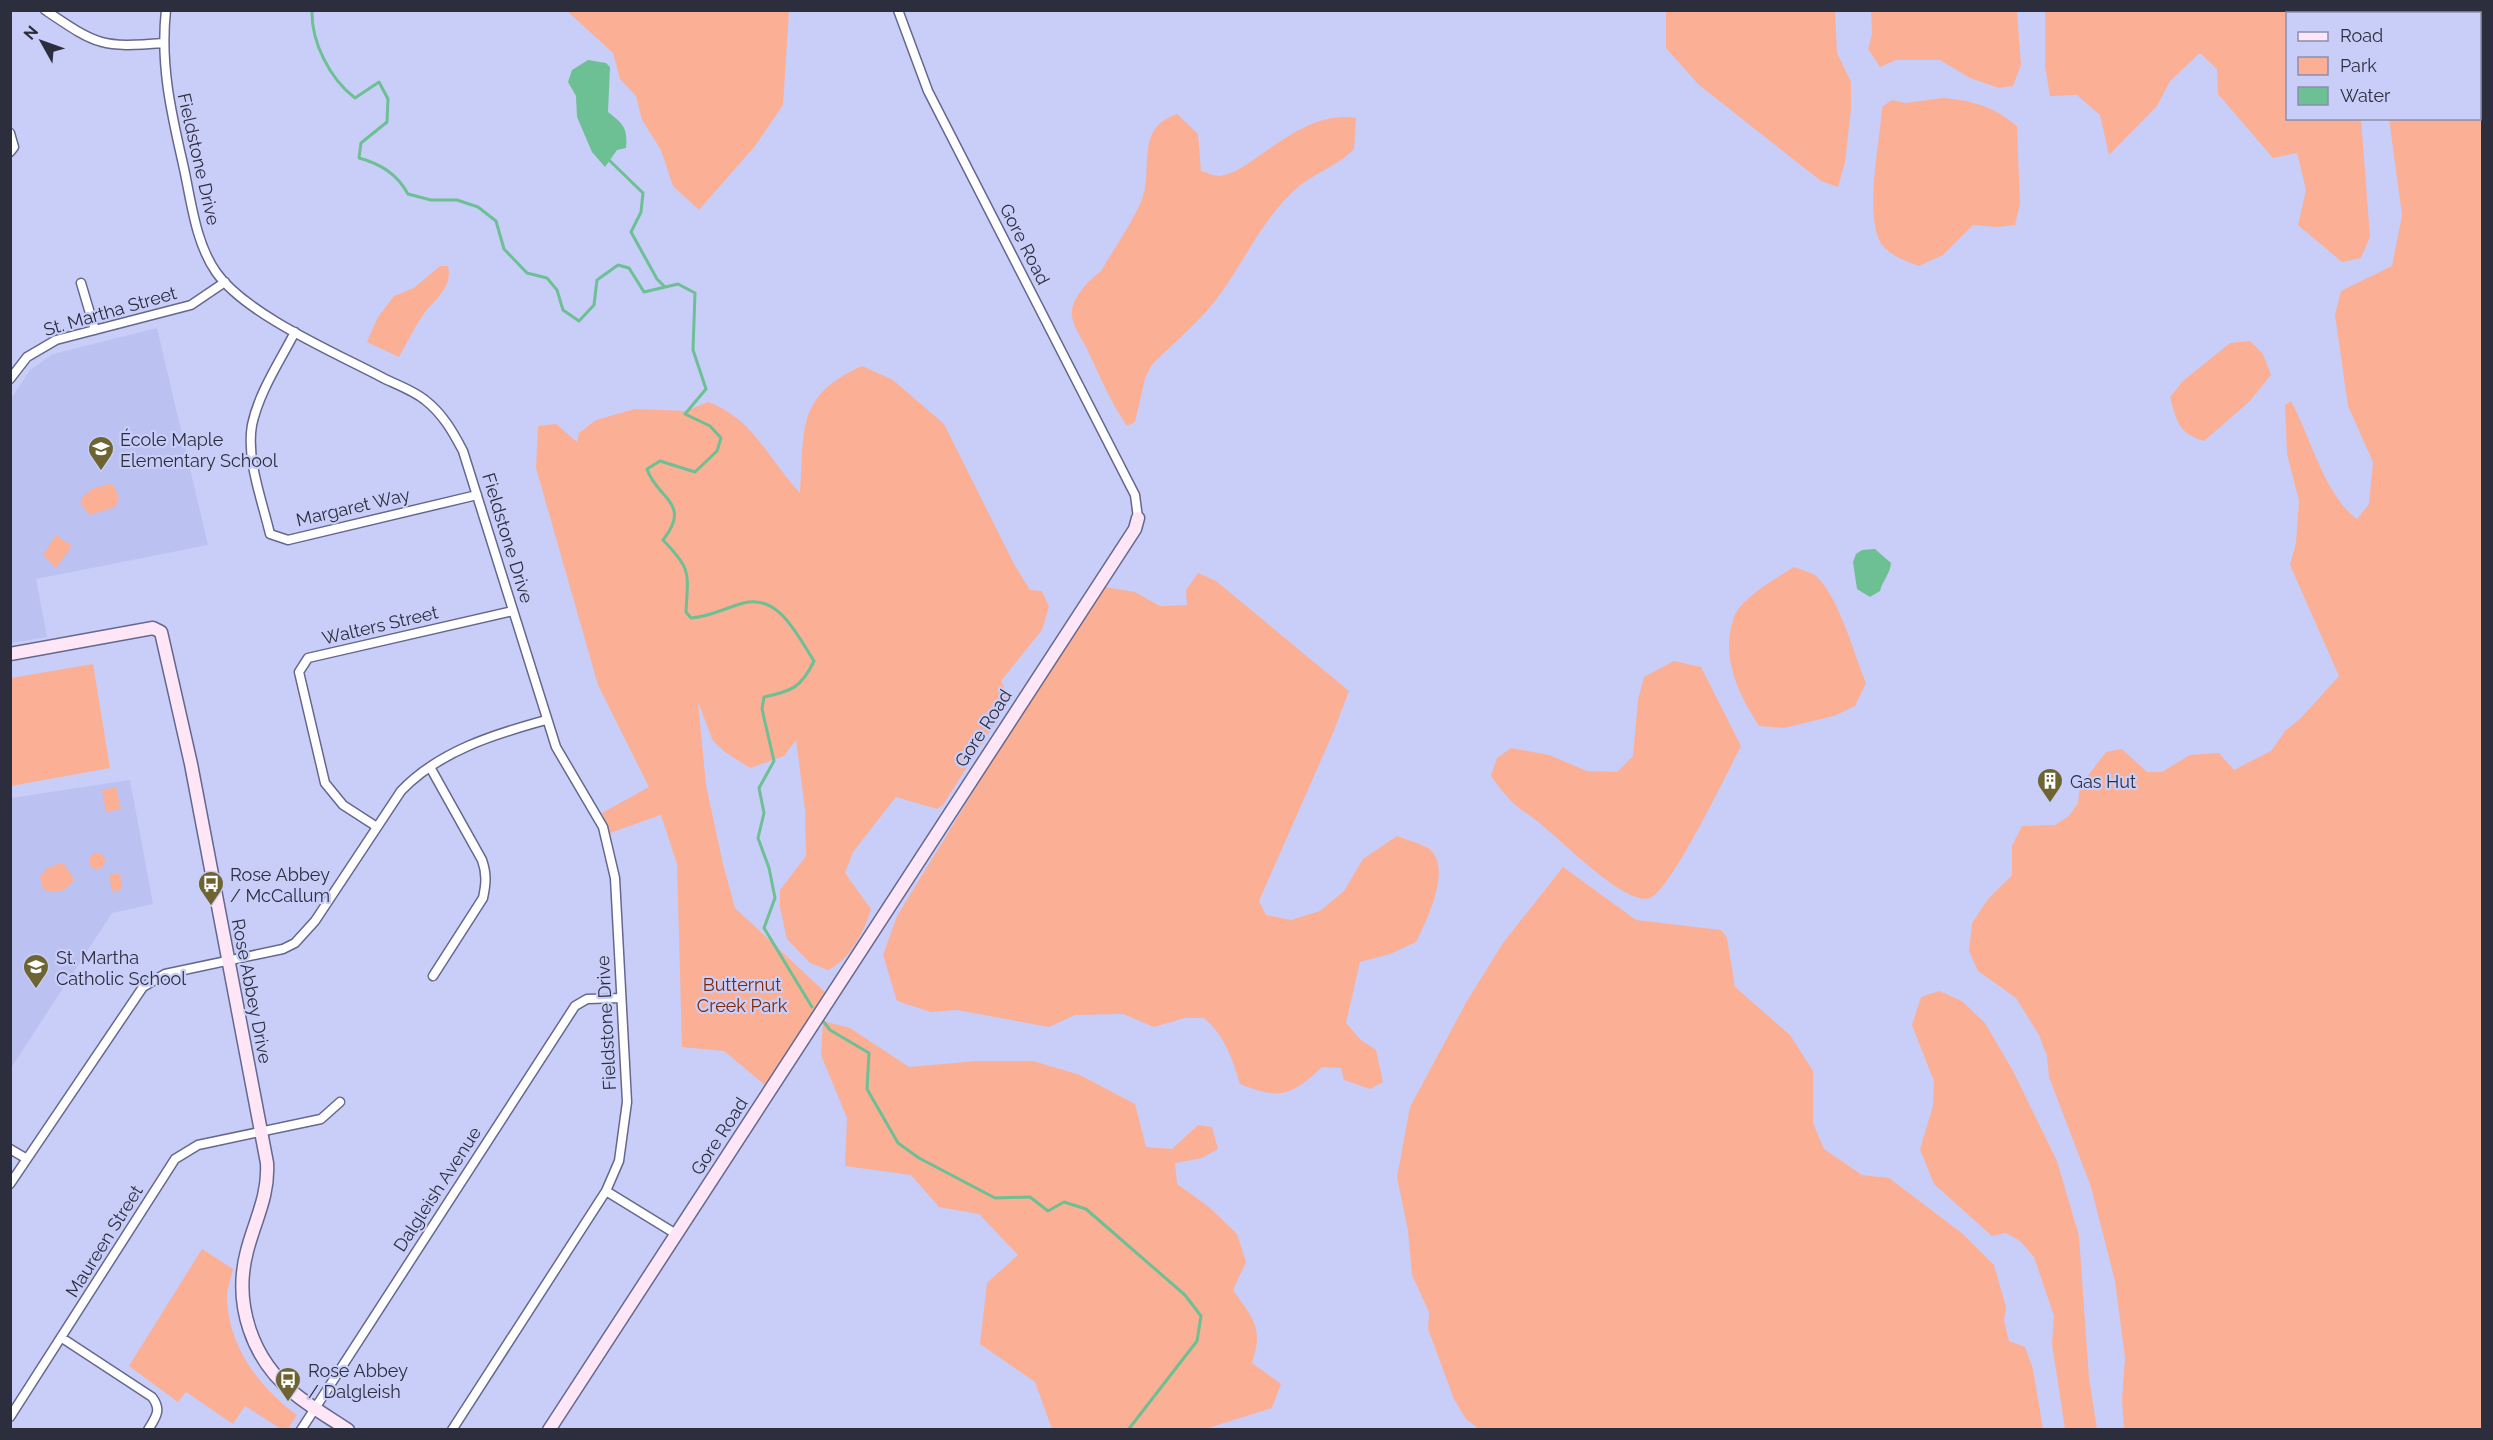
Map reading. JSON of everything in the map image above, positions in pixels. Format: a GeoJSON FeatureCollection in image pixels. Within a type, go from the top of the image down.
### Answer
{"type":"FeatureCollection","features":[{"type":"Feature","properties":{"kind":"street"},"geometry":{"type":"LineString","coordinates":[[45,10],[85,37],[102,44],[120,46],[164,43]]}},
{"type":"Feature","properties":{"kind":"street","name":"Fieldstone Drive"},"geometry":{"type":"LineString","coordinates":[[166,10],[164,43],[167,91],[204,248],[225,282],[255,308],[295,332],[424,399],[452,430],[463,451],[556,747],[595,811],[611,854],[627,1102],[619,1161],[606,1191],[452,1430]]}},
{"type":"Feature","properties":{"kind":"street","name":"Gore Road"},"geometry":{"type":"LineString","coordinates":[[549,1430],[1135,529],[1138,518],[1135,495],[928,91],[898,10]]}},
{"type":"Feature","properties":{"kind":"street"},"geometry":{"type":"LineString","coordinates":[[10,133],[15,147],[10,152]]}},
{"type":"Feature","properties":{"kind":"street","name":"St. Martha Street"},"geometry":{"type":"LineString","coordinates":[[10,379],[27,357],[56,340],[192,305],[225,282]]}},
{"type":"Feature","properties":{"kind":"street"},"geometry":{"type":"LineString","coordinates":[[81,283],[95,330]]}},
{"type":"Feature","properties":{"kind":"street","name":"Margaret Way"},"geometry":{"type":"LineString","coordinates":[[295,332],[264,391],[252,425],[252,454],[270,534],[288,540],[477,495]]}},
{"type":"Feature","properties":{"kind":"street","name":"Walters Street"},"geometry":{"type":"LineString","coordinates":[[377,827],[343,805],[325,783],[299,672],[302,664],[308,658],[513,611]]}},
{"type":"Feature","properties":{"kind":"street","name":"Rose Abbey Drive"},"geometry":{"type":"LineString","coordinates":[[10,654],[153,628],[161,632],[191,764],[227,960],[262,1131],[268,1183],[244,1260],[242,1284],[246,1323],[265,1363],[295,1395],[348,1430]]}},
{"type":"Feature","properties":{"kind":"street"},"geometry":{"type":"LineString","coordinates":[[10,1184],[143,987],[165,974],[283,949],[306,934],[401,791],[430,766],[454,752],[546,720]]}},
{"type":"Feature","properties":{"kind":"street"},"geometry":{"type":"LineString","coordinates":[[430,766],[482,860],[486,878],[483,898],[433,976]]}},
{"type":"Feature","properties":{"kind":"street","name":"Dalgleish Avenue"},"geometry":{"type":"LineString","coordinates":[[301,1430],[575,1006],[587,999],[621,998]]}},
{"type":"Feature","properties":{"kind":"street","name":"Maureen Street"},"geometry":{"type":"LineString","coordinates":[[10,1417],[175,1159],[198,1145],[321,1119],[340,1102]]}},
{"type":"Feature","properties":{"kind":"street"},"geometry":{"type":"LineString","coordinates":[[10,1149],[27,1159]]}},
{"type":"Feature","properties":{"kind":"street"},"geometry":{"type":"LineString","coordinates":[[606,1191],[676,1234]]}},
{"type":"Feature","properties":{"kind":"street"},"geometry":{"type":"LineString","coordinates":[[62,1338],[152,1397],[158,1405],[158,1415],[148,1430]]}},
{"type":"Feature","properties":{"kind":"shaded area","name":"École Maple Elementary School"},"geometry":{"type":"Polygon","coordinates":[[[157,328],[208,545],[36,579],[47,637],[11,643],[11,399],[30,370],[53,354],[157,328]]]}},
{"type":"Feature","properties":{"kind":"shaded area","name":"St. Martha Catholic School"},"geometry":{"type":"Polygon","coordinates":[[[130,780],[153,904],[112,913],[11,1068],[11,798],[130,780]]]}},
{"type":"Feature","properties":{"kind":"green space"},"geometry":{"type":"Polygon","coordinates":[[[567,11],[789,11],[783,105],[755,146],[699,210],[673,186],[661,150],[642,120],[636,96],[620,79],[613,53],[567,11]]]}},
{"type":"Feature","properties":{"kind":"green space"},"geometry":{"type":"Polygon","coordinates":[[[1666,11],[1835,11],[1837,53],[1851,82],[1851,109],[1845,162],[1838,187],[1821,181],[1699,85],[1666,48],[1666,11]]]}},
{"type":"Feature","properties":{"kind":"green space"},"geometry":{"type":"Polygon","coordinates":[[[1871,11],[2017,11],[2021,65],[2013,86],[1999,88],[1970,78],[1940,60],[1896,60],[1880,67],[1868,49],[1872,34],[1871,11]]]}},
{"type":"Feature","properties":{"kind":"green space"},"geometry":{"type":"Polygon","coordinates":[[[2045,11],[2350,11],[2286,12],[2286,120],[2361,120],[2370,237],[2361,258],[2342,262],[2298,225],[2306,190],[2297,153],[2273,158],[2218,94],[2217,69],[2200,53],[2170,81],[2157,106],[2109,155],[2100,115],[2077,95],[2050,96],[2045,67],[2045,11]]]}},
{"type":"Feature","properties":{"kind":"green space"},"geometry":{"type":"Polygon","coordinates":[[[2482,11],[2482,1429],[2124,1429],[2122,1400],[2125,1358],[2115,1281],[2091,1187],[2049,1077],[2047,1056],[2039,1035],[2016,998],[1978,971],[1969,951],[1972,923],[1988,899],[2012,875],[2012,846],[2022,826],[2055,825],[2069,816],[2078,803],[2080,786],[2106,752],[2122,749],[2147,772],[2162,772],[2190,755],[2219,753],[2234,770],[2271,751],[2285,731],[2301,718],[2339,676],[2290,565],[2296,543],[2299,501],[2287,454],[2285,405],[2291,401],[2327,481],[2346,509],[2357,519],[2369,504],[2373,462],[2348,406],[2335,315],[2341,291],[2392,266],[2402,215],[2389,120],[2481,120],[2481,12],[2378,12],[2482,11]]]}},
{"type":"Feature","properties":{"kind":"green space"},"geometry":{"type":"Polygon","coordinates":[[[1943,98],[1983,106],[2017,126],[2020,204],[2015,225],[1998,227],[1973,225],[1943,255],[1919,266],[1895,256],[1885,248],[1878,237],[1873,208],[1873,191],[1882,107],[1892,100],[1905,103],[1943,98]]]}},
{"type":"Feature","properties":{"kind":"green space"},"geometry":{"type":"Polygon","coordinates":[[[1177,114],[1198,134],[1201,171],[1217,176],[1239,169],[1303,128],[1329,119],[1356,118],[1354,149],[1297,188],[1285,199],[1213,303],[1197,322],[1151,366],[1145,379],[1135,422],[1127,426],[1110,398],[1076,329],[1072,311],[1077,297],[1101,271],[1141,202],[1145,190],[1150,140],[1155,129],[1163,121],[1177,114]]]}},
{"type":"Feature","properties":{"kind":"green space"},"geometry":{"type":"Polygon","coordinates":[[[440,266],[448,266],[448,281],[438,298],[423,315],[399,357],[367,342],[378,317],[394,296],[414,288],[440,266]]]}},
{"type":"Feature","properties":{"kind":"green space"},"geometry":{"type":"Polygon","coordinates":[[[2250,341],[2263,354],[2271,375],[2250,401],[2204,441],[2195,438],[2180,425],[2170,397],[2183,381],[2230,343],[2250,341]]]}},
{"type":"Feature","properties":{"kind":"green space","name":"Butternut Creek Park"},"geometry":{"type":"Polygon","coordinates":[[[862,366],[893,380],[944,424],[1014,564],[1030,590],[1042,591],[1049,607],[1042,630],[1001,681],[1010,699],[943,805],[937,809],[896,797],[853,852],[845,873],[871,909],[855,944],[843,960],[828,970],[810,963],[787,939],[780,907],[780,890],[806,856],[805,809],[796,740],[784,756],[750,768],[725,752],[713,741],[698,702],[706,785],[735,908],[827,994],[766,1086],[724,1051],[682,1047],[677,864],[661,815],[610,833],[602,813],[649,787],[598,685],[536,468],[538,426],[556,424],[577,442],[579,433],[596,420],[635,409],[686,411],[708,402],[724,409],[749,429],[800,493],[804,433],[814,402],[840,377],[862,366]]]}},
{"type":"Feature","properties":{"kind":"green space"},"geometry":{"type":"Polygon","coordinates":[[[110,484],[115,487],[119,499],[115,507],[89,515],[80,502],[92,489],[110,484]]]}},
{"type":"Feature","properties":{"kind":"green space"},"geometry":{"type":"Polygon","coordinates":[[[56,535],[72,546],[56,568],[43,555],[56,535]]]}},
{"type":"Feature","properties":{"kind":"green space"},"geometry":{"type":"Polygon","coordinates":[[[1794,567],[1816,576],[1824,585],[1839,611],[1866,683],[1855,706],[1834,716],[1784,728],[1759,726],[1744,701],[1733,674],[1729,646],[1730,632],[1734,617],[1744,603],[1794,567]]]}},
{"type":"Feature","properties":{"kind":"green space"},"geometry":{"type":"Polygon","coordinates":[[[1198,573],[1216,581],[1349,691],[1333,733],[1259,901],[1266,915],[1291,920],[1320,911],[1344,891],[1363,859],[1397,836],[1428,848],[1435,856],[1438,867],[1436,894],[1416,942],[1390,954],[1360,962],[1346,1023],[1361,1040],[1376,1050],[1383,1082],[1370,1089],[1344,1080],[1341,1068],[1322,1067],[1302,1084],[1284,1092],[1265,1092],[1240,1084],[1223,1040],[1204,1018],[1185,1018],[1154,1027],[1123,1014],[1075,1015],[1049,1027],[957,1010],[931,1012],[897,1001],[883,955],[897,916],[989,766],[1105,587],[1135,592],[1160,606],[1187,605],[1186,590],[1198,573]]]}},
{"type":"Feature","properties":{"kind":"green space"},"geometry":{"type":"Polygon","coordinates":[[[1674,661],[1701,667],[1741,746],[1685,853],[1659,890],[1650,898],[1640,898],[1626,893],[1595,871],[1505,795],[1491,776],[1497,758],[1511,748],[1549,755],[1587,771],[1617,772],[1633,756],[1638,700],[1644,677],[1674,661]]]}},
{"type":"Feature","properties":{"kind":"green space"},"geometry":{"type":"Polygon","coordinates":[[[93,664],[110,768],[11,786],[11,678],[93,664]]]}},
{"type":"Feature","properties":{"kind":"green space"},"geometry":{"type":"Polygon","coordinates":[[[116,787],[121,809],[106,812],[102,790],[116,787]]]}},
{"type":"Feature","properties":{"kind":"green space"},"geometry":{"type":"Polygon","coordinates":[[[97,853],[103,855],[105,861],[103,867],[97,869],[91,867],[89,861],[91,855],[97,853]]]}},
{"type":"Feature","properties":{"kind":"green space"},"geometry":{"type":"Polygon","coordinates":[[[64,864],[74,879],[61,891],[52,892],[43,889],[40,877],[46,869],[64,864]]]}},
{"type":"Feature","properties":{"kind":"green space"},"geometry":{"type":"Polygon","coordinates":[[[1563,867],[1636,920],[1721,930],[1727,938],[1735,987],[1790,1035],[1813,1071],[1813,1123],[1824,1149],[1862,1175],[1889,1178],[1963,1234],[1994,1265],[2006,1307],[2004,1321],[2009,1341],[2025,1347],[2033,1369],[2043,1429],[1480,1430],[1466,1419],[1454,1399],[1428,1329],[1429,1312],[1412,1275],[1408,1231],[1397,1177],[1410,1107],[1467,1001],[1503,943],[1563,867]]]}},
{"type":"Feature","properties":{"kind":"green space"},"geometry":{"type":"Polygon","coordinates":[[[120,873],[122,890],[112,891],[109,875],[120,873]]]}},
{"type":"Feature","properties":{"kind":"green space"},"geometry":{"type":"Polygon","coordinates":[[[1939,991],[1962,1001],[1985,1023],[2013,1071],[2057,1161],[2079,1236],[2089,1378],[2097,1429],[2065,1429],[2052,1344],[2054,1316],[2034,1257],[2020,1241],[2006,1233],[1992,1236],[1934,1184],[1920,1149],[1933,1106],[1934,1081],[1912,1025],[1921,997],[1939,991]]]}},
{"type":"Feature","properties":{"kind":"green space"},"geometry":{"type":"Polygon","coordinates":[[[823,1021],[850,1028],[909,1067],[977,1061],[1033,1061],[1080,1075],[1135,1104],[1146,1147],[1172,1149],[1198,1125],[1212,1127],[1218,1149],[1202,1158],[1175,1163],[1177,1184],[1209,1207],[1237,1234],[1246,1262],[1233,1290],[1251,1316],[1257,1332],[1252,1363],[1281,1384],[1272,1408],[1205,1429],[1052,1429],[1035,1382],[980,1344],[987,1283],[1018,1255],[979,1214],[939,1207],[911,1175],[845,1166],[847,1118],[821,1055],[823,1021]]]}},
{"type":"Feature","properties":{"kind":"green space"},"geometry":{"type":"Polygon","coordinates":[[[202,1249],[233,1269],[227,1297],[229,1319],[234,1335],[249,1366],[259,1380],[297,1415],[288,1429],[281,1429],[245,1406],[233,1424],[186,1392],[178,1402],[129,1366],[202,1249]]]}},
{"type":"Feature","properties":{"kind":"water"},"geometry":{"type":"Polygon","coordinates":[[[588,60],[606,63],[610,67],[608,112],[621,123],[626,135],[626,148],[617,150],[605,167],[592,152],[577,117],[576,96],[568,82],[572,70],[588,60]]]}},
{"type":"Feature","properties":{"kind":"water"},"geometry":{"type":"Polygon","coordinates":[[[1875,549],[1891,563],[1880,591],[1870,597],[1857,589],[1853,562],[1856,554],[1862,550],[1875,549]]]}},
{"type":"Feature","properties":{"kind":"waterway"},"geometry":{"type":"LineString","coordinates":[[312,10],[319,47],[338,81],[355,98],[379,82],[388,99],[387,122],[361,143],[359,158],[388,171],[408,194],[431,200],[457,200],[478,207],[496,221],[504,249],[527,273],[547,278],[557,290],[563,310],[579,321],[594,305],[597,280],[618,265],[629,268],[644,292],[678,284],[695,293],[693,350],[706,389],[685,414],[710,426],[721,438],[717,451],[695,472],[660,461],[647,469],[673,509],[674,517],[671,528],[663,540],[684,565],[687,580],[686,612],[691,618],[740,604],[753,602],[765,604],[776,609],[785,618],[814,661],[805,677],[795,687],[764,697],[762,709],[774,761],[759,788],[764,813],[758,838],[769,868],[775,898],[764,928],[812,1007]]}},
{"type":"Feature","properties":{"kind":"waterway"},"geometry":{"type":"LineString","coordinates":[[609,160],[643,193],[641,212],[631,232],[657,279],[664,286]]}},
{"type":"Feature","properties":{"kind":"waterway"},"geometry":{"type":"LineString","coordinates":[[823,1021],[830,1030],[869,1053],[867,1089],[898,1143],[919,1158],[995,1198],[1030,1197],[1048,1211],[1064,1202],[1086,1209],[1185,1295],[1201,1316],[1197,1341],[1128,1430]]}},
{"type":"Feature","properties":{"kind":"place","name":"École Maple Elementary School"},"geometry":{"type":"Point","coordinates":[101,472]}},
{"type":"Feature","properties":{"kind":"place","name":"Gas Hut"},"geometry":{"type":"Point","coordinates":[2050,804]}},
{"type":"Feature","properties":{"kind":"place","name":"Rose Abbey / McCallum"},"geometry":{"type":"Point","coordinates":[211,907]}},
{"type":"Feature","properties":{"kind":"place","name":"St. Martha Catholic School"},"geometry":{"type":"Point","coordinates":[36,990]}},
{"type":"Feature","properties":{"kind":"place","name":"Rose Abbey / Dalgleish"},"geometry":{"type":"Point","coordinates":[288,1403]}}]}
